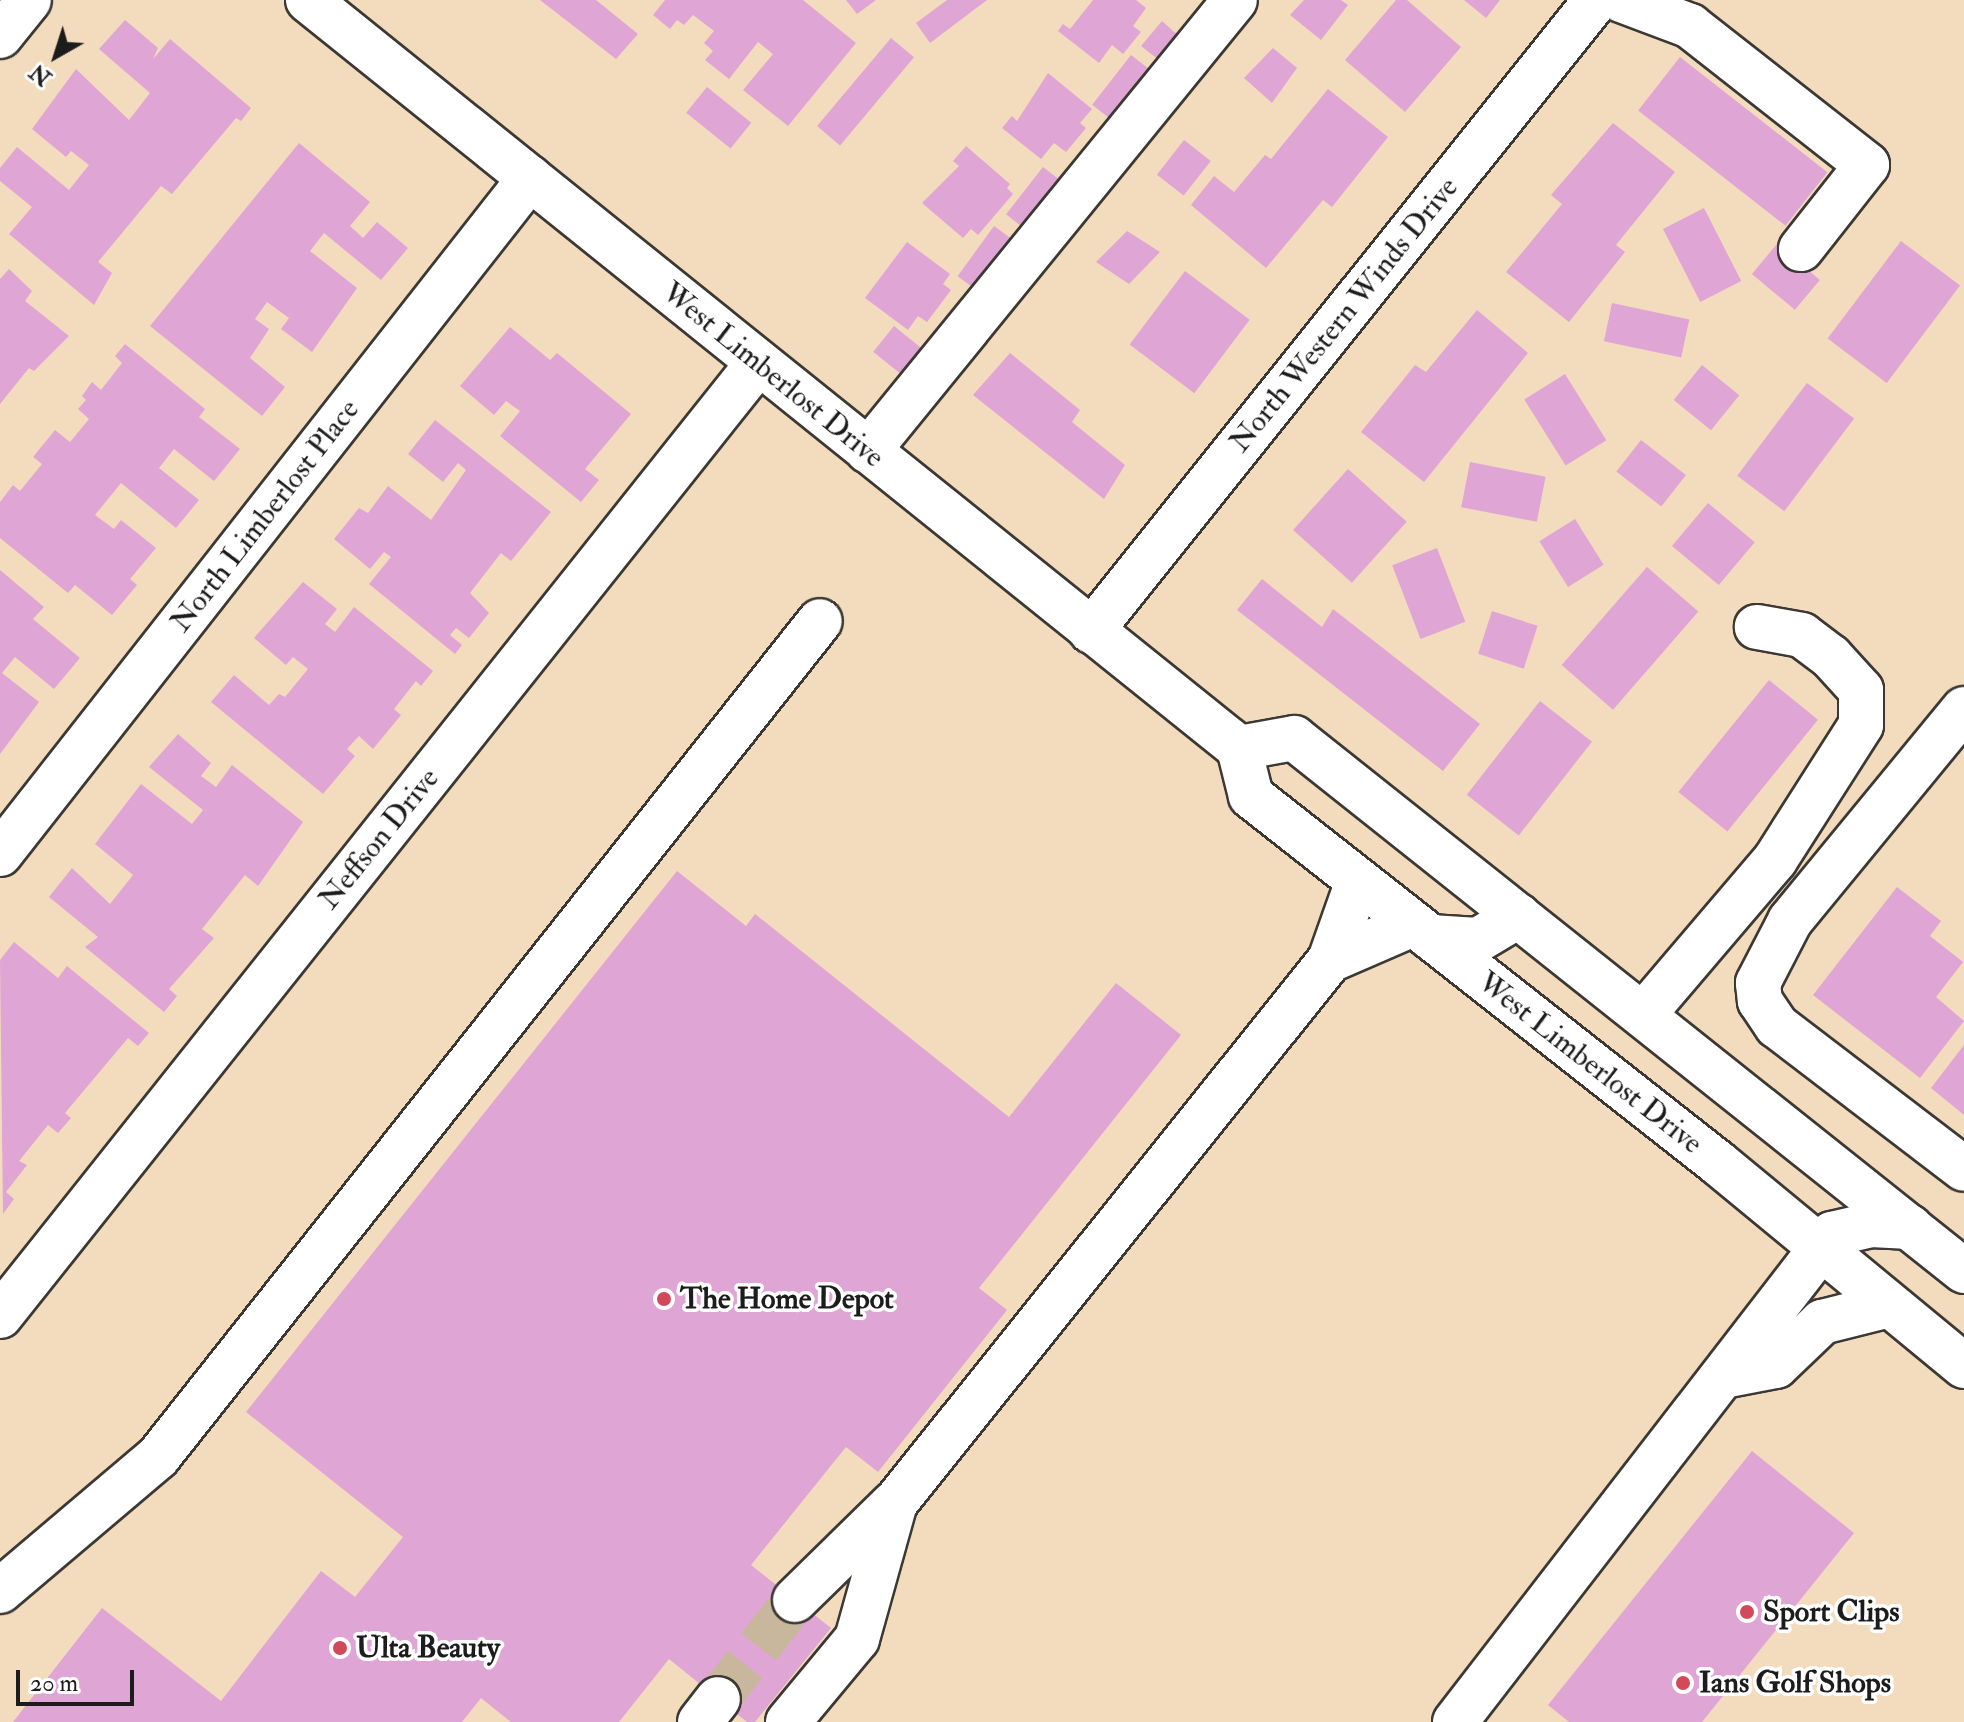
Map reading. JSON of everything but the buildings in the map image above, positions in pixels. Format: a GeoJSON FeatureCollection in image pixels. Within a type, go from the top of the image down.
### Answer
{"type":"FeatureCollection","features":[{"type":"Feature","properties":{"kind":"street"},"geometry":{"type":"LineString","coordinates":[[0,36],[29,0]]}},
{"type":"Feature","properties":{"kind":"street","name":"West Limberlost Drive"},"geometry":{"type":"LineString","coordinates":[[308,0],[1239,748],[1251,796],[1821,1248],[1964,1366]]}},
{"type":"Feature","properties":{"kind":"street"},"geometry":{"type":"LineString","coordinates":[[868,451],[1235,0]]}},
{"type":"Feature","properties":{"kind":"street","name":"North Western Winds Drive"},"geometry":{"type":"LineString","coordinates":[[1091,631],[1596,0]]}},
{"type":"Feature","properties":{"kind":"street"},"geometry":{"type":"LineString","coordinates":[[1621,0],[1690,26],[1867,165],[1801,249]]}},
{"type":"Feature","properties":{"kind":"street","name":"North Limberlost Place"},"geometry":{"type":"LineString","coordinates":[[0,854],[530,178]]}},
{"type":"Feature","properties":{"kind":"street","name":"Neffson Drive"},"geometry":{"type":"LineString","coordinates":[[0,1316],[758,363]]}},
{"type":"Feature","properties":{"kind":"street"},"geometry":{"type":"LineString","coordinates":[[0,1591],[158,1457],[820,621]]}},
{"type":"Feature","properties":{"kind":"street"},"geometry":{"type":"LineString","coordinates":[[1643,1015],[1775,860],[1861,725],[1861,690],[1831,657],[1802,635],[1757,627]]}},
{"type":"Feature","properties":{"kind":"street"},"geometry":{"type":"LineString","coordinates":[[1964,709],[1790,921],[1758,983],[1760,1001],[1777,1026],[1964,1169]]}},
{"type":"Feature","properties":{"kind":"street"},"geometry":{"type":"LineString","coordinates":[[1239,748],[1294,738],[1964,1271]]}},
{"type":"Feature","properties":{"kind":"street"},"geometry":{"type":"LineString","coordinates":[[795,1600],[895,1503],[1330,960],[1358,881]]}},
{"type":"Feature","properties":{"kind":"street"},"geometry":{"type":"LineString","coordinates":[[1330,960],[1421,930],[1478,940],[1518,916]]}},
{"type":"Feature","properties":{"kind":"street"},"geometry":{"type":"LineString","coordinates":[[1455,1722],[1832,1234],[1852,1227],[1910,1227]]}},
{"type":"Feature","properties":{"kind":"street"},"geometry":{"type":"LineString","coordinates":[[1724,1376],[1776,1366],[1822,1322],[1889,1305]]}},
{"type":"Feature","properties":{"kind":"street"},"geometry":{"type":"LineString","coordinates":[[788,1722],[857,1639],[895,1503]]}},
{"type":"Feature","properties":{"kind":"tunnel"},"geometry":{"type":"LineString","coordinates":[[718,1699],[795,1600]]}},
{"type":"Feature","properties":{"kind":"place","name":"The Home Depot"},"geometry":{"type":"Point","coordinates":[664,1299]}},
{"type":"Feature","properties":{"kind":"place","name":"Sport Clips"},"geometry":{"type":"Point","coordinates":[1747,1612]}},
{"type":"Feature","properties":{"kind":"place","name":"Ulta Beauty"},"geometry":{"type":"Point","coordinates":[340,1648]}},
{"type":"Feature","properties":{"kind":"place","name":"Ians Golf Shops"},"geometry":{"type":"Point","coordinates":[1683,1683]}}]}
